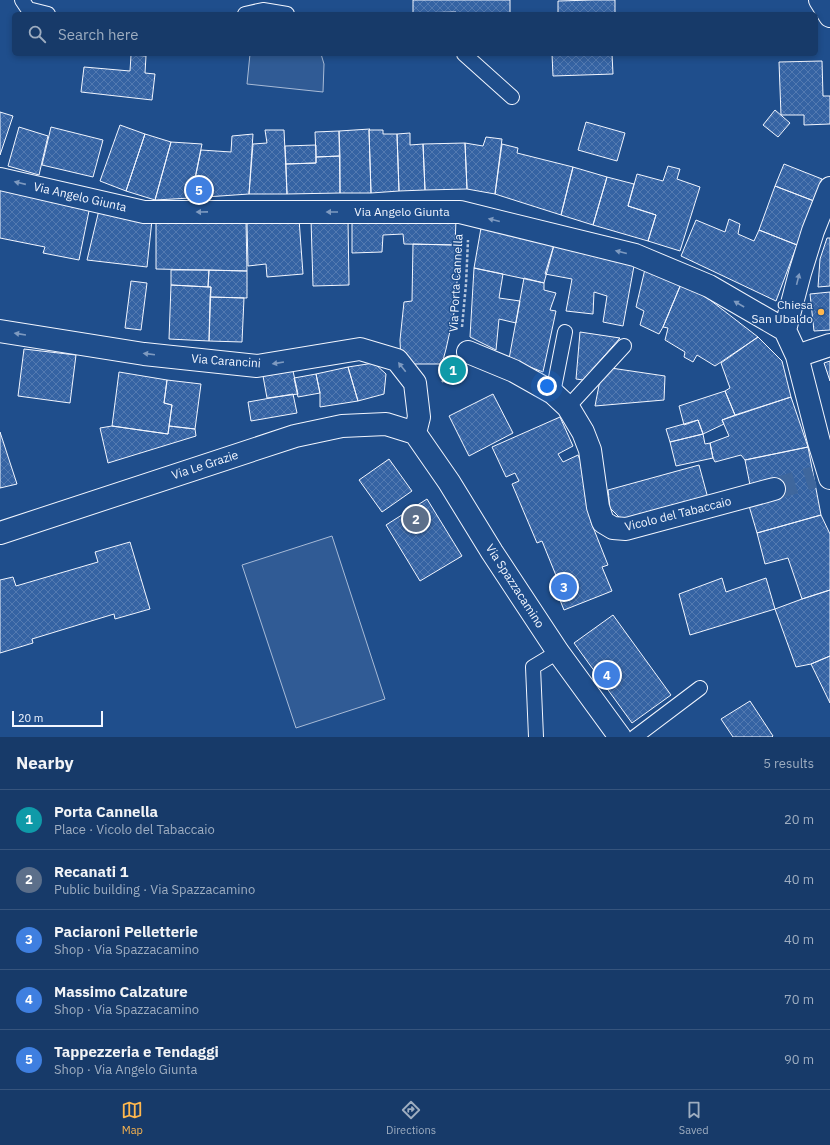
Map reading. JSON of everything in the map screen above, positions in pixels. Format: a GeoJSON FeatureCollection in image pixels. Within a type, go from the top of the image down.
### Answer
{"type":"FeatureCollection","features":[{"type":"Feature","properties":{"kind":"street"},"geometry":{"type":"LineString","coordinates":[[820,0],[830,16]]}},
{"type":"Feature","properties":{"kind":"street","name":"Via Angelo Giunta"},"geometry":{"type":"LineString","coordinates":[[0,179],[144,212],[460,212],[635,255],[709,286],[785,330]]}},
{"type":"Feature","properties":{"kind":"street"},"geometry":{"type":"LineString","coordinates":[[824,476],[797,356],[785,330],[800,273],[821,232],[830,188]]}},
{"type":"Feature","properties":{"kind":"street","name":"Via Carancini"},"geometry":{"type":"LineString","coordinates":[[0,331],[144,354],[256,366],[360,349],[397,360],[415,383],[419,417],[415,432]]}},
{"type":"Feature","properties":{"kind":"street"},"geometry":{"type":"LineString","coordinates":[[797,356],[830,345]]}},
{"type":"Feature","properties":{"kind":"street","name":"Vicolo del Tabaccaio"},"geometry":{"type":"LineString","coordinates":[[468,352],[514,371],[560,400],[583,432],[590,450],[598,507],[603,522],[613,528],[626,529],[774,489]]}},
{"type":"Feature","properties":{"kind":"street","name":"Via Le Grazie"},"geometry":{"type":"LineString","coordinates":[[0,533],[295,436],[342,426],[386,424],[415,432]]}},
{"type":"Feature","properties":{"kind":"street","name":"Via Spazzacamino"},"geometry":{"type":"LineString","coordinates":[[415,432],[449,482],[492,552],[558,652],[620,737]]}},
{"type":"Feature","properties":{"kind":"lane"},"geometry":{"type":"LineString","coordinates":[[22,0],[28,9],[40,12]]}},
{"type":"Feature","properties":{"kind":"lane"},"geometry":{"type":"LineString","coordinates":[[254,12],[263,10],[275,12]]}},
{"type":"Feature","properties":{"kind":"lane"},"geometry":{"type":"LineString","coordinates":[[466,56],[512,97]]}},
{"type":"Feature","properties":{"kind":"lane"},"geometry":{"type":"LineString","coordinates":[[560,400],[565,332]]}},
{"type":"Feature","properties":{"kind":"lane"},"geometry":{"type":"LineString","coordinates":[[560,400],[624,346]]}},
{"type":"Feature","properties":{"kind":"lane"},"geometry":{"type":"LineString","coordinates":[[536,737],[533,667],[558,652]]}},
{"type":"Feature","properties":{"kind":"lane"},"geometry":{"type":"LineString","coordinates":[[635,737],[700,688]]}},
{"type":"Feature","properties":{"kind":"path","name":"Via Porta Cannella"},"geometry":{"type":"LineString","coordinates":[[468,352],[461,336],[466,284],[469,214]]}},
{"type":"Feature","properties":{"kind":"shaded area"},"geometry":{"type":"Polygon","coordinates":[[[250,56],[322,56],[324,64],[323,92],[247,84],[250,56]]]}},
{"type":"Feature","properties":{"kind":"shaded area"},"geometry":{"type":"Polygon","coordinates":[[[332,536],[385,699],[296,728],[242,565],[332,536]]]}},
{"type":"Feature","properties":{"kind":"building"},"geometry":{"type":"Polygon","coordinates":[[[413,0],[510,0],[510,12],[413,12],[413,0]]]}},
{"type":"Feature","properties":{"kind":"building"},"geometry":{"type":"Polygon","coordinates":[[[615,0],[615,12],[558,12],[558,1],[615,0]]]}},
{"type":"Feature","properties":{"kind":"building"},"geometry":{"type":"Polygon","coordinates":[[[131,56],[146,56],[145,73],[155,74],[152,100],[81,92],[84,67],[130,71],[131,56]]]}},
{"type":"Feature","properties":{"kind":"building"},"geometry":{"type":"Polygon","coordinates":[[[552,56],[612,56],[613,74],[553,76],[552,56]]]}},
{"type":"Feature","properties":{"kind":"building"},"geometry":{"type":"Polygon","coordinates":[[[822,61],[823,96],[830,96],[830,124],[804,125],[804,115],[781,115],[779,62],[822,61]]]}},
{"type":"Feature","properties":{"kind":"building"},"geometry":{"type":"Polygon","coordinates":[[[775,110],[790,123],[778,137],[763,125],[775,110]]]}},
{"type":"Feature","properties":{"kind":"building"},"geometry":{"type":"Polygon","coordinates":[[[0,112],[13,116],[0,155],[0,112]]]}},
{"type":"Feature","properties":{"kind":"building"},"geometry":{"type":"Polygon","coordinates":[[[586,122],[625,133],[617,161],[578,150],[586,122]]]}},
{"type":"Feature","properties":{"kind":"building"},"geometry":{"type":"Polygon","coordinates":[[[120,125],[145,134],[126,191],[100,181],[120,125]]]}},
{"type":"Feature","properties":{"kind":"building"},"geometry":{"type":"Polygon","coordinates":[[[19,127],[48,136],[39,175],[8,166],[19,127]]]}},
{"type":"Feature","properties":{"kind":"building"},"geometry":{"type":"Polygon","coordinates":[[[51,127],[103,140],[93,177],[42,165],[51,127]]]}},
{"type":"Feature","properties":{"kind":"building"},"geometry":{"type":"Polygon","coordinates":[[[370,129],[371,193],[340,193],[339,131],[370,129]]]}},
{"type":"Feature","properties":{"kind":"building"},"geometry":{"type":"Polygon","coordinates":[[[265,130],[284,130],[287,194],[249,194],[253,144],[267,143],[265,130]]]}},
{"type":"Feature","properties":{"kind":"building"},"geometry":{"type":"Polygon","coordinates":[[[369,130],[383,130],[383,134],[397,134],[399,191],[371,193],[369,130]]]}},
{"type":"Feature","properties":{"kind":"building"},"geometry":{"type":"Polygon","coordinates":[[[339,131],[340,156],[316,157],[315,132],[339,131]]]}},
{"type":"Feature","properties":{"kind":"building"},"geometry":{"type":"Polygon","coordinates":[[[410,133],[410,145],[423,144],[425,190],[399,191],[397,134],[410,133]]]}},
{"type":"Feature","properties":{"kind":"building"},"geometry":{"type":"Polygon","coordinates":[[[145,134],[171,142],[155,200],[126,191],[145,134]]]}},
{"type":"Feature","properties":{"kind":"building"},"geometry":{"type":"Polygon","coordinates":[[[253,134],[249,194],[191,198],[201,150],[231,152],[232,136],[253,134]]]}},
{"type":"Feature","properties":{"kind":"building"},"geometry":{"type":"Polygon","coordinates":[[[486,137],[502,139],[495,194],[467,189],[465,143],[483,146],[486,137]]]}},
{"type":"Feature","properties":{"kind":"building"},"geometry":{"type":"Polygon","coordinates":[[[171,142],[202,144],[191,198],[155,200],[171,142]]]}},
{"type":"Feature","properties":{"kind":"building"},"geometry":{"type":"Polygon","coordinates":[[[465,143],[467,189],[425,190],[423,144],[465,143]]]}},
{"type":"Feature","properties":{"kind":"building"},"geometry":{"type":"Polygon","coordinates":[[[502,144],[518,148],[517,153],[573,167],[561,215],[495,194],[502,144]]]}},
{"type":"Feature","properties":{"kind":"building"},"geometry":{"type":"Polygon","coordinates":[[[316,145],[316,163],[286,164],[285,146],[316,145]]]}},
{"type":"Feature","properties":{"kind":"building"},"geometry":{"type":"Polygon","coordinates":[[[340,156],[340,193],[287,194],[286,164],[316,163],[316,157],[340,156]]]}},
{"type":"Feature","properties":{"kind":"building"},"geometry":{"type":"Polygon","coordinates":[[[784,164],[822,179],[814,201],[775,186],[784,164]]]}},
{"type":"Feature","properties":{"kind":"building"},"geometry":{"type":"Polygon","coordinates":[[[668,166],[680,169],[677,179],[700,187],[680,251],[648,241],[656,215],[628,206],[637,174],[663,181],[668,166]]]}},
{"type":"Feature","properties":{"kind":"building"},"geometry":{"type":"Polygon","coordinates":[[[573,167],[607,177],[593,225],[561,215],[573,167]]]}},
{"type":"Feature","properties":{"kind":"building"},"geometry":{"type":"Polygon","coordinates":[[[607,177],[634,184],[628,206],[656,215],[648,241],[593,225],[607,177]]]}},
{"type":"Feature","properties":{"kind":"building"},"geometry":{"type":"Polygon","coordinates":[[[775,186],[814,201],[797,245],[759,230],[775,186]]]}},
{"type":"Feature","properties":{"kind":"building"},"geometry":{"type":"Polygon","coordinates":[[[0,187],[90,206],[79,260],[43,253],[45,247],[0,238],[0,187]]]}},
{"type":"Feature","properties":{"kind":"building"},"geometry":{"type":"Polygon","coordinates":[[[99,210],[152,220],[147,267],[87,260],[99,210]]]}},
{"type":"Feature","properties":{"kind":"building"},"geometry":{"type":"Polygon","coordinates":[[[299,219],[303,274],[267,277],[266,264],[248,266],[247,222],[299,219]]]}},
{"type":"Feature","properties":{"kind":"building"},"geometry":{"type":"Polygon","coordinates":[[[311,219],[348,219],[349,285],[313,286],[311,219]]]}},
{"type":"Feature","properties":{"kind":"building"},"geometry":{"type":"Polygon","coordinates":[[[352,219],[456,220],[455,245],[404,244],[403,234],[383,235],[382,252],[352,253],[352,219]]]}},
{"type":"Feature","properties":{"kind":"building"},"geometry":{"type":"Polygon","coordinates":[[[729,219],[740,224],[738,234],[754,241],[759,230],[797,245],[776,301],[681,256],[696,220],[725,232],[729,219]]]}},
{"type":"Feature","properties":{"kind":"building"},"geometry":{"type":"Polygon","coordinates":[[[156,220],[246,221],[247,271],[156,269],[156,220]]]}},
{"type":"Feature","properties":{"kind":"building"},"geometry":{"type":"Polygon","coordinates":[[[481,228],[554,245],[544,283],[474,268],[481,228]]]}},
{"type":"Feature","properties":{"kind":"building"},"geometry":{"type":"Polygon","coordinates":[[[827,238],[830,238],[830,286],[818,287],[820,259],[827,238]]]}},
{"type":"Feature","properties":{"kind":"building"},"geometry":{"type":"Polygon","coordinates":[[[413,244],[455,245],[459,261],[454,313],[442,364],[401,364],[400,340],[404,302],[412,301],[413,244]]]}},
{"type":"Feature","properties":{"kind":"building"},"geometry":{"type":"Polygon","coordinates":[[[554,245],[634,266],[623,326],[603,322],[607,296],[594,292],[593,314],[566,311],[572,279],[545,274],[554,245]]]}},
{"type":"Feature","properties":{"kind":"building"},"geometry":{"type":"Polygon","coordinates":[[[474,268],[503,274],[499,298],[520,301],[516,323],[499,319],[496,350],[470,337],[474,268]]]}},
{"type":"Feature","properties":{"kind":"building"},"geometry":{"type":"Polygon","coordinates":[[[645,269],[681,284],[659,334],[640,325],[644,311],[636,307],[645,269]]]}},
{"type":"Feature","properties":{"kind":"building"},"geometry":{"type":"Polygon","coordinates":[[[171,270],[209,270],[208,287],[171,285],[171,270]]]}},
{"type":"Feature","properties":{"kind":"building"},"geometry":{"type":"Polygon","coordinates":[[[209,270],[247,271],[247,298],[210,297],[211,287],[208,287],[209,270]]]}},
{"type":"Feature","properties":{"kind":"building"},"geometry":{"type":"Polygon","coordinates":[[[524,278],[544,283],[544,290],[556,293],[550,310],[556,311],[543,372],[509,359],[524,278]]]}},
{"type":"Feature","properties":{"kind":"building"},"geometry":{"type":"Polygon","coordinates":[[[131,281],[147,283],[141,330],[125,328],[131,281]]]}},
{"type":"Feature","properties":{"kind":"building"},"geometry":{"type":"Polygon","coordinates":[[[681,284],[701,293],[758,337],[715,366],[697,355],[693,362],[684,357],[685,352],[665,340],[668,328],[663,327],[681,284]]]}},
{"type":"Feature","properties":{"kind":"building"},"geometry":{"type":"Polygon","coordinates":[[[171,285],[211,287],[209,341],[169,339],[171,285]]]}},
{"type":"Feature","properties":{"kind":"building","name":"Chiesa San Ubaldo"},"geometry":{"type":"Polygon","coordinates":[[[830,292],[830,330],[814,331],[810,294],[830,292]]]}},
{"type":"Feature","properties":{"kind":"building"},"geometry":{"type":"Polygon","coordinates":[[[210,297],[244,298],[242,342],[209,341],[210,297]]]}},
{"type":"Feature","properties":{"kind":"building"},"geometry":{"type":"Polygon","coordinates":[[[580,332],[620,338],[583,380],[576,379],[580,332]]]}},
{"type":"Feature","properties":{"kind":"building"},"geometry":{"type":"Polygon","coordinates":[[[758,337],[782,361],[791,397],[735,415],[725,391],[730,388],[721,363],[758,337]]]}},
{"type":"Feature","properties":{"kind":"building"},"geometry":{"type":"Polygon","coordinates":[[[24,349],[76,355],[70,403],[18,396],[24,349]]]}},
{"type":"Feature","properties":{"kind":"building"},"geometry":{"type":"Polygon","coordinates":[[[443,359],[464,375],[460,380],[442,364],[443,359]]]}},
{"type":"Feature","properties":{"kind":"building"},"geometry":{"type":"Polygon","coordinates":[[[830,361],[830,381],[824,363],[830,361]]]}},
{"type":"Feature","properties":{"kind":"building"},"geometry":{"type":"Polygon","coordinates":[[[374,363],[386,374],[384,394],[358,401],[348,367],[374,363]]]}},
{"type":"Feature","properties":{"kind":"building"},"geometry":{"type":"Polygon","coordinates":[[[348,367],[358,401],[320,407],[320,393],[316,374],[348,367]]]}},
{"type":"Feature","properties":{"kind":"building"},"geometry":{"type":"Polygon","coordinates":[[[611,368],[665,376],[664,400],[595,406],[600,380],[611,368]]]}},
{"type":"Feature","properties":{"kind":"building"},"geometry":{"type":"Polygon","coordinates":[[[293,371],[298,394],[267,398],[263,376],[293,371]]]}},
{"type":"Feature","properties":{"kind":"building"},"geometry":{"type":"Polygon","coordinates":[[[119,372],[167,380],[164,403],[172,405],[168,434],[112,426],[119,372]]]}},
{"type":"Feature","properties":{"kind":"building"},"geometry":{"type":"Polygon","coordinates":[[[316,374],[320,393],[298,397],[294,378],[316,374]]]}},
{"type":"Feature","properties":{"kind":"building"},"geometry":{"type":"Polygon","coordinates":[[[167,380],[201,384],[195,429],[169,426],[172,405],[164,403],[167,380]]]}},
{"type":"Feature","properties":{"kind":"building"},"geometry":{"type":"Polygon","coordinates":[[[725,391],[735,415],[722,420],[724,424],[703,434],[698,420],[684,425],[679,406],[725,391]]]}},
{"type":"Feature","properties":{"kind":"building"},"geometry":{"type":"Polygon","coordinates":[[[293,394],[297,413],[251,421],[248,402],[293,394]]]}},
{"type":"Feature","properties":{"kind":"building"},"geometry":{"type":"Polygon","coordinates":[[[493,394],[513,433],[469,456],[449,416],[493,394]]]}},
{"type":"Feature","properties":{"kind":"building"},"geometry":{"type":"Polygon","coordinates":[[[791,397],[808,447],[745,460],[741,455],[715,462],[710,443],[729,436],[722,420],[791,397]]]}},
{"type":"Feature","properties":{"kind":"building"},"geometry":{"type":"Polygon","coordinates":[[[560,417],[573,446],[558,454],[563,462],[578,455],[592,488],[597,520],[591,522],[608,565],[602,567],[612,591],[564,610],[552,580],[557,578],[542,541],[537,543],[512,484],[519,481],[515,473],[506,477],[492,447],[560,417]]]}},
{"type":"Feature","properties":{"kind":"building"},"geometry":{"type":"Polygon","coordinates":[[[698,420],[703,434],[670,442],[666,429],[698,420]]]}},
{"type":"Feature","properties":{"kind":"building"},"geometry":{"type":"Polygon","coordinates":[[[112,426],[168,434],[169,426],[195,429],[196,436],[108,463],[100,428],[112,426]]]}},
{"type":"Feature","properties":{"kind":"building"},"geometry":{"type":"Polygon","coordinates":[[[0,432],[17,484],[0,488],[0,432]]]}},
{"type":"Feature","properties":{"kind":"building"},"geometry":{"type":"Polygon","coordinates":[[[703,434],[705,444],[710,443],[713,458],[676,466],[670,442],[703,434]]]}},
{"type":"Feature","properties":{"kind":"building"},"geometry":{"type":"Polygon","coordinates":[[[808,447],[821,515],[757,533],[747,499],[751,490],[745,460],[808,447]]]}},
{"type":"Feature","properties":{"kind":"building"},"geometry":{"type":"Polygon","coordinates":[[[389,459],[412,491],[382,512],[359,480],[389,459]]]}},
{"type":"Feature","properties":{"kind":"building"},"geometry":{"type":"Polygon","coordinates":[[[699,465],[709,502],[625,519],[620,518],[610,508],[608,490],[699,465]]]}},
{"type":"Feature","properties":{"kind":"building"},"geometry":{"type":"Polygon","coordinates":[[[427,499],[462,556],[420,581],[386,525],[427,499]]]}},
{"type":"Feature","properties":{"kind":"building"},"geometry":{"type":"Polygon","coordinates":[[[821,515],[830,534],[830,590],[802,599],[788,558],[765,564],[757,533],[821,515]]]}},
{"type":"Feature","properties":{"kind":"building"},"geometry":{"type":"Polygon","coordinates":[[[130,542],[150,609],[115,619],[114,614],[32,639],[33,643],[0,653],[0,580],[13,577],[16,586],[98,562],[95,552],[130,542]]]}},
{"type":"Feature","properties":{"kind":"building"},"geometry":{"type":"Polygon","coordinates":[[[722,578],[726,592],[766,578],[775,609],[690,635],[679,594],[722,578]]]}},
{"type":"Feature","properties":{"kind":"building"},"geometry":{"type":"Polygon","coordinates":[[[830,590],[830,656],[811,664],[796,667],[775,609],[830,590]]]}},
{"type":"Feature","properties":{"kind":"building"},"geometry":{"type":"Polygon","coordinates":[[[613,615],[671,695],[632,723],[574,643],[613,615]]]}},
{"type":"Feature","properties":{"kind":"building"},"geometry":{"type":"Polygon","coordinates":[[[830,656],[830,703],[811,664],[830,656]]]}},
{"type":"Feature","properties":{"kind":"building"},"geometry":{"type":"Polygon","coordinates":[[[750,701],[773,736],[772,737],[733,737],[721,719],[750,701]]]}},
{"type":"Feature","properties":{"kind":"tunnel"},"geometry":{"type":"LineString","coordinates":[[774,489],[814,477]]}},
{"type":"Feature","properties":{"kind":"place","name":"Tappezzeria e Tendaggi"},"geometry":{"type":"Point","coordinates":[199,190]}},
{"type":"Feature","properties":{"kind":"place","name":"Chiesa San Ubaldo"},"geometry":{"type":"Point","coordinates":[821,312]}},
{"type":"Feature","properties":{"kind":"place","name":"Porta Cannella"},"geometry":{"type":"Point","coordinates":[453,370]}},
{"type":"Feature","properties":{"kind":"place","name":"Recanati 1"},"geometry":{"type":"Point","coordinates":[416,519]}},
{"type":"Feature","properties":{"kind":"place","name":"Paciaroni Pelletterie"},"geometry":{"type":"Point","coordinates":[564,587]}},
{"type":"Feature","properties":{"kind":"place","name":"Massimo Calzature"},"geometry":{"type":"Point","coordinates":[607,675]}}]}
